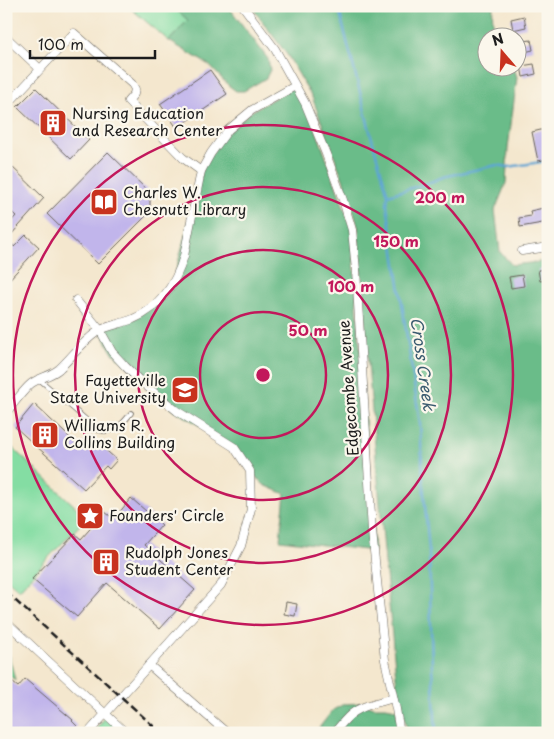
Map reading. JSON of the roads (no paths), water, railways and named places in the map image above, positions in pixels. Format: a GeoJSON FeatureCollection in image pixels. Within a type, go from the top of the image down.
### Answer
{"type":"FeatureCollection","features":[{"type":"Feature","properties":{"kind":"street","name":"Edgecombe Avenue"},"geometry":{"type":"LineString","coordinates":[[243,6],[275,49],[306,103],[343,200],[352,230],[372,531],[385,660],[400,733]]}},
{"type":"Feature","properties":{"kind":"street"},"geometry":{"type":"LineString","coordinates":[[6,106],[74,32],[132,84],[135,89],[134,94],[128,101],[183,158],[202,171]]}},
{"type":"Feature","properties":{"kind":"street"},"geometry":{"type":"LineString","coordinates":[[6,37],[40,69]]}},
{"type":"Feature","properties":{"kind":"street"},"geometry":{"type":"LineString","coordinates":[[6,409],[9,409],[30,384],[52,375],[59,369],[86,340],[100,330],[134,319],[150,310],[169,290],[184,256],[202,171],[211,153],[232,126],[252,110],[295,86]]}},
{"type":"Feature","properties":{"kind":"street"},"geometry":{"type":"LineString","coordinates":[[522,251],[548,247]]}},
{"type":"Feature","properties":{"kind":"street"},"geometry":{"type":"LineString","coordinates":[[76,300],[100,330],[112,352],[139,380],[177,412],[234,447],[250,471],[251,509],[241,546],[221,585],[88,733]]}},
{"type":"Feature","properties":{"kind":"street"},"geometry":{"type":"LineString","coordinates":[[6,622],[126,733]]}},
{"type":"Feature","properties":{"kind":"street"},"geometry":{"type":"LineString","coordinates":[[149,666],[227,733]]}},
{"type":"Feature","properties":{"kind":"street"},"geometry":{"type":"LineString","coordinates":[[334,733],[348,716],[356,710],[393,698]]}},
{"type":"Feature","properties":{"kind":"lane"},"geometry":{"type":"LineString","coordinates":[[39,379],[98,430],[105,432],[114,431],[132,413]]}},
{"type":"Feature","properties":{"kind":"waterway","name":"Cross Creek"},"geometry":{"type":"LineString","coordinates":[[338,6],[388,195],[387,205],[420,423],[429,551],[436,733]]}},
{"type":"Feature","properties":{"kind":"waterway"},"geometry":{"type":"LineString","coordinates":[[388,195],[443,177],[497,165],[508,167],[548,161]]}},
{"type":"Feature","properties":{"kind":"railway"},"geometry":{"type":"LineString","coordinates":[[6,592],[161,733]]}},
{"type":"Feature","properties":{"kind":"place","name":"Nursing Education and Research Center"},"geometry":{"type":"Point","coordinates":[53,123]}},
{"type":"Feature","properties":{"kind":"place","name":"Charles W. Chesnutt Library"},"geometry":{"type":"Point","coordinates":[104,202]}},
{"type":"Feature","properties":{"kind":"place","name":"Fayetteville State University"},"geometry":{"type":"Point","coordinates":[185,390]}},
{"type":"Feature","properties":{"kind":"place","name":"Williams R. Collins Building"},"geometry":{"type":"Point","coordinates":[45,435]}},
{"type":"Feature","properties":{"kind":"place","name":"Founders' Circle"},"geometry":{"type":"Point","coordinates":[90,516]}},
{"type":"Feature","properties":{"kind":"place","name":"Rudolph Jones Student Center"},"geometry":{"type":"Point","coordinates":[106,562]}}]}
